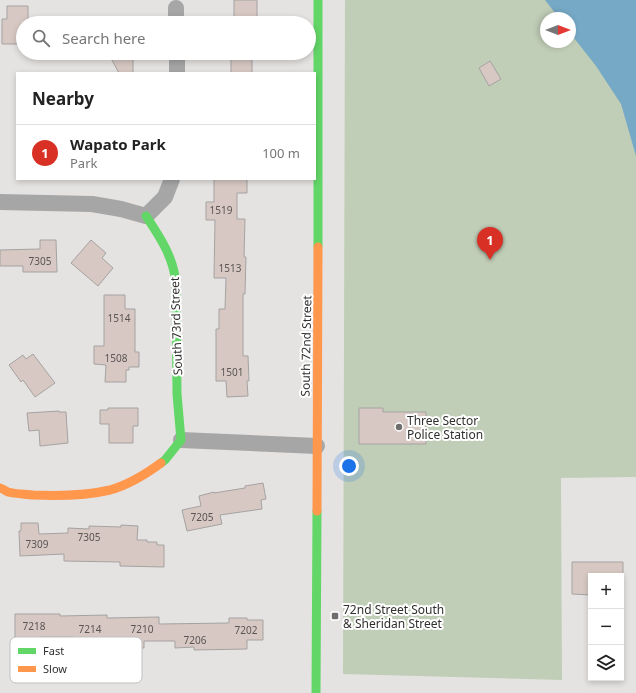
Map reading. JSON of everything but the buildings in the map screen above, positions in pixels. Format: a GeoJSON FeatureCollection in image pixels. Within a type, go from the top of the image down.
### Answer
{"type":"FeatureCollection","features":[{"type":"Feature","properties":{"kind":"main road","name":"South 72nd Street"},"geometry":{"type":"LineString","coordinates":[[316,693],[318,0]]}},
{"type":"Feature","properties":{"kind":"main road","name":"South 73rd Street"},"geometry":{"type":"LineString","coordinates":[[146,216],[158,233],[168,252],[175,272],[178,421],[181,440]]}},
{"type":"Feature","properties":{"kind":"main road"},"geometry":{"type":"LineString","coordinates":[[0,488],[8,492],[21,494],[53,496],[86,494],[110,490],[126,484],[148,472],[165,460],[181,440]]}},
{"type":"Feature","properties":{"kind":"street"},"geometry":{"type":"LineString","coordinates":[[176,72],[177,60]]}},
{"type":"Feature","properties":{"kind":"street"},"geometry":{"type":"LineString","coordinates":[[0,202],[92,204],[122,209],[146,216],[165,197],[172,180]]}},
{"type":"Feature","properties":{"kind":"street"},"geometry":{"type":"LineString","coordinates":[[181,440],[317,446]]}},
{"type":"Feature","properties":{"kind":"green space"},"geometry":{"type":"Polygon","coordinates":[[[345,0],[636,0],[636,477],[561,478],[562,680],[343,674],[345,0]]]}},
{"type":"Feature","properties":{"kind":"water"},"geometry":{"type":"Polygon","coordinates":[[[545,0],[636,0],[636,156],[621,104],[596,66],[576,41],[576,12],[554,12],[545,0]]]}},
{"type":"Feature","properties":{"kind":"traffic: fast"},"geometry":{"type":"LineString","coordinates":[[318,0],[318,247]]}},
{"type":"Feature","properties":{"kind":"traffic: fast"},"geometry":{"type":"LineString","coordinates":[[146,216],[166,248],[175,274],[176,284],[177,394],[181,440],[161,463]]}},
{"type":"Feature","properties":{"kind":"traffic: fast"},"geometry":{"type":"LineString","coordinates":[[316,693],[317,511]]}},
{"type":"Feature","properties":{"kind":"traffic: slow"},"geometry":{"type":"LineString","coordinates":[[317,511],[318,247]]}},
{"type":"Feature","properties":{"kind":"traffic: slow"},"geometry":{"type":"LineString","coordinates":[[0,488],[11,493],[33,495],[72,495],[101,492],[117,488],[130,482],[161,463]]}},
{"type":"Feature","properties":{"kind":"place","name":"Wapato Park"},"geometry":{"type":"Point","coordinates":[490,260]}},
{"type":"Feature","properties":{"kind":"place","name":"Three Sector Police Station"},"geometry":{"type":"Point","coordinates":[399,427]}},
{"type":"Feature","properties":{"kind":"place","name":"72nd Street South & Sheridan Street"},"geometry":{"type":"Point","coordinates":[335,616]}}]}
